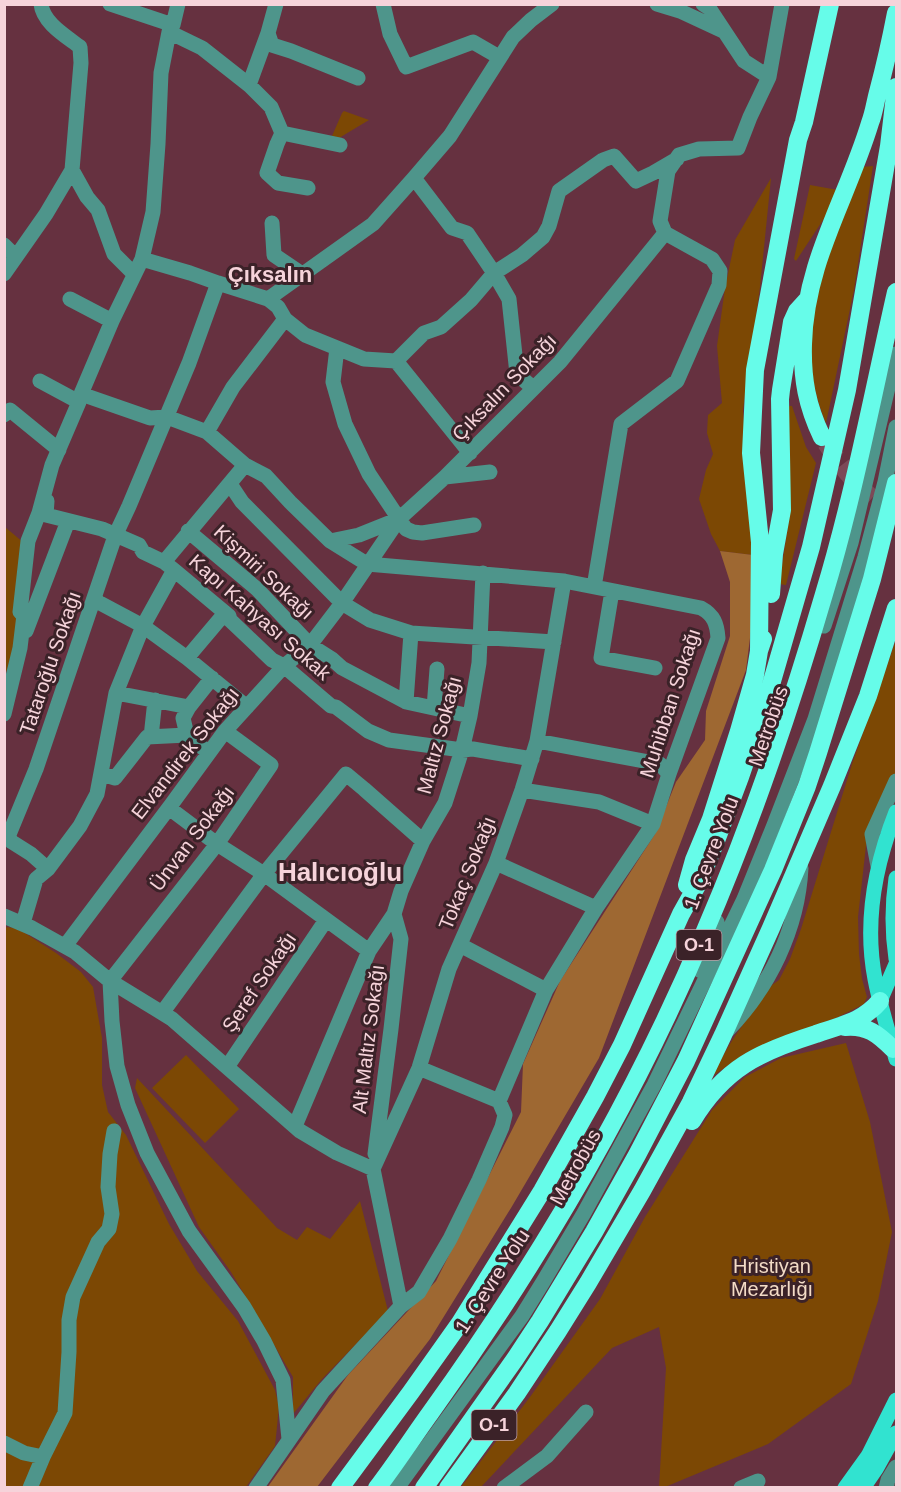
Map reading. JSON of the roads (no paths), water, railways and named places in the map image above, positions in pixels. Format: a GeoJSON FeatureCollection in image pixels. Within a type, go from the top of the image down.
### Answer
{"type":"FeatureCollection","features":[{"type":"Feature","properties":{"kind":"highway"},"geometry":{"type":"LineString","coordinates":[[798,140],[797,122],[820,4]]}},
{"type":"Feature","properties":{"kind":"highway"},"geometry":{"type":"LineString","coordinates":[[681,915],[694,860],[711,819],[739,731],[755,675],[759,651],[760,542],[751,453],[755,370],[798,140],[830,4]]}},
{"type":"Feature","properties":{"kind":"highway"},"geometry":{"type":"LineString","coordinates":[[822,437],[810,406],[804,378],[803,333],[807,300],[824,241],[871,122],[897,13]]}},
{"type":"Feature","properties":{"kind":"highway"},"geometry":{"type":"LineString","coordinates":[[340,1488],[460,1323],[542,1191],[622,1045],[681,915],[700,880],[717,838],[768,695],[811,547],[847,390],[897,87]]}},
{"type":"Feature","properties":{"kind":"highway","name":"O-1"},"geometry":{"type":"LineString","coordinates":[[891,348],[897,292]]}},
{"type":"Feature","properties":{"kind":"highway"},"geometry":{"type":"LineString","coordinates":[[759,651],[766,631],[773,583],[774,554],[782,510],[781,390],[792,322],[797,311],[807,300]]}},
{"type":"Feature","properties":{"kind":"highway","name":"1. Çevre Yolu"},"geometry":{"type":"LineString","coordinates":[[377,1488],[469,1359],[524,1275],[579,1184],[653,1043],[705,931],[760,789],[811,638],[891,348]]}},
{"type":"Feature","properties":{"kind":"highway","name":"O-1"},"geometry":{"type":"LineString","coordinates":[[424,1488],[540,1321],[594,1232],[686,1061],[768,881],[807,786],[868,590],[897,483]]}},
{"type":"Feature","properties":{"kind":"highway"},"geometry":{"type":"LineString","coordinates":[[642,1191],[691,1101],[723,1035],[800,861],[868,696],[897,608]]}},
{"type":"Feature","properties":{"kind":"highway"},"geometry":{"type":"LineString","coordinates":[[642,1191],[670,1155],[710,1095],[727,1076],[756,1056],[862,1018],[880,1001]]}},
{"type":"Feature","properties":{"kind":"highway"},"geometry":{"type":"LineString","coordinates":[[834,1028],[852,1026],[865,1028],[882,1038],[895,1054]]}},
{"type":"Feature","properties":{"kind":"highway","name":"O-1"},"geometry":{"type":"LineString","coordinates":[[448,1488],[517,1393],[558,1331],[642,1191]]}},
{"type":"Feature","properties":{"kind":"main road"},"geometry":{"type":"LineString","coordinates":[[895,1054],[880,1001],[872,958],[871,919],[878,866],[897,812]]}},
{"type":"Feature","properties":{"kind":"main road"},"geometry":{"type":"LineString","coordinates":[[880,1001],[897,961],[893,936],[893,905],[897,878]]}},
{"type":"Feature","properties":{"kind":"main road"},"geometry":{"type":"LineString","coordinates":[[864,1482],[871,1450],[897,1400]]}},
{"type":"Feature","properties":{"kind":"main road"},"geometry":{"type":"LineString","coordinates":[[845,1488],[864,1482],[876,1469],[897,1433]]}},
{"type":"Feature","properties":{"kind":"street"},"geometry":{"type":"LineString","coordinates":[[4,274],[46,214],[72,170],[81,63],[80,47],[50,23],[41,4]]}},
{"type":"Feature","properties":{"kind":"street"},"geometry":{"type":"LineString","coordinates":[[110,4],[171,29],[202,48],[249,85],[271,107],[282,133],[267,173],[279,183],[308,188]]}},
{"type":"Feature","properties":{"kind":"street"},"geometry":{"type":"LineString","coordinates":[[4,714],[20,648],[24,615],[20,612],[28,541],[39,513],[52,465],[112,321],[142,260],[153,212],[161,73],[178,4]]}},
{"type":"Feature","properties":{"kind":"street"},"geometry":{"type":"LineString","coordinates":[[249,85],[276,4]]}},
{"type":"Feature","properties":{"kind":"street"},"geometry":{"type":"LineString","coordinates":[[383,4],[390,34],[406,67],[473,42],[499,57]]}},
{"type":"Feature","properties":{"kind":"street"},"geometry":{"type":"LineString","coordinates":[[267,298],[373,224],[450,136],[513,37],[552,4]]}},
{"type":"Feature","properties":{"kind":"street"},"geometry":{"type":"LineString","coordinates":[[657,4],[680,11],[726,33]]}},
{"type":"Feature","properties":{"kind":"street"},"geometry":{"type":"LineString","coordinates":[[594,587],[621,424],[677,381],[719,285],[720,271],[712,259],[665,233],[660,220],[668,171],[679,155],[699,149],[738,148],[769,77],[782,4]]}},
{"type":"Feature","properties":{"kind":"street"},"geometry":{"type":"LineString","coordinates":[[707,6],[744,61],[769,77]]}},
{"type":"Feature","properties":{"kind":"street"},"geometry":{"type":"LineString","coordinates":[[268,33],[272,45],[358,78]]}},
{"type":"Feature","properties":{"kind":"street"},"geometry":{"type":"LineString","coordinates":[[282,133],[340,145]]}},
{"type":"Feature","properties":{"kind":"street"},"geometry":{"type":"LineString","coordinates":[[396,361],[424,333],[441,327],[471,300],[494,273],[522,255],[543,237],[549,226],[560,191],[603,160],[614,156],[636,181],[676,159]]}},
{"type":"Feature","properties":{"kind":"street"},"geometry":{"type":"LineString","coordinates":[[72,170],[87,197],[98,210],[114,254],[134,274]]}},
{"type":"Feature","properties":{"kind":"street"},"geometry":{"type":"LineString","coordinates":[[414,178],[452,228],[467,232],[509,298],[517,374],[534,388]]}},
{"type":"Feature","properties":{"kind":"street"},"geometry":{"type":"LineString","coordinates":[[272,223],[274,255],[302,274]]}},
{"type":"Feature","properties":{"kind":"street","name":"Çıksalın Sokağı"},"geometry":{"type":"LineString","coordinates":[[367,564],[399,519],[470,453],[560,362],[665,233]]}},
{"type":"Feature","properties":{"kind":"street"},"geometry":{"type":"LineString","coordinates":[[4,244],[16,257]]}},
{"type":"Feature","properties":{"kind":"street"},"geometry":{"type":"LineString","coordinates":[[142,260],[267,298],[278,307],[285,319],[305,335],[364,359],[396,361],[470,453]]}},
{"type":"Feature","properties":{"kind":"street","name":"Tataroğlu Sokağı"},"geometry":{"type":"LineString","coordinates":[[6,836],[36,769],[115,536],[189,363],[218,283]]}},
{"type":"Feature","properties":{"kind":"street"},"geometry":{"type":"LineString","coordinates":[[70,299],[112,321]]}},
{"type":"Feature","properties":{"kind":"street"},"geometry":{"type":"LineString","coordinates":[[207,432],[233,387],[285,319]]}},
{"type":"Feature","properties":{"kind":"street"},"geometry":{"type":"LineString","coordinates":[[337,348],[333,382],[345,424],[369,474],[406,529],[422,533],[474,525]]}},
{"type":"Feature","properties":{"kind":"street","name":"Metrobüs"},"geometry":{"type":"LineString","coordinates":[[499,1348],[504,1329],[580,1203],[645,1085],[704,960],[780,756],[851,543],[891,348]]}},
{"type":"Feature","properties":{"kind":"street"},"geometry":{"type":"LineString","coordinates":[[40,381],[80,398],[150,418],[166,417],[207,432],[245,465],[266,476],[330,541],[367,564]]}},
{"type":"Feature","properties":{"kind":"street"},"geometry":{"type":"LineString","coordinates":[[4,415],[10,410],[59,450]]}},
{"type":"Feature","properties":{"kind":"street","name":"Metrobüs"},"geometry":{"type":"LineString","coordinates":[[397,1488],[522,1316],[543,1282],[654,1085],[744,899],[815,719],[865,557],[897,427]]}},
{"type":"Feature","properties":{"kind":"street","name":"Kapı Kahyası Sokak"},"geometry":{"type":"LineString","coordinates":[[52,465],[46,515],[102,529],[139,545],[142,552],[169,566],[229,616],[230,621],[272,660],[284,666],[331,706],[336,707],[368,731],[389,740],[462,750],[473,749],[531,759]]}},
{"type":"Feature","properties":{"kind":"street"},"geometry":{"type":"LineString","coordinates":[[23,923],[36,879],[48,869],[81,826],[97,794],[116,693],[169,566],[189,531],[245,465]]}},
{"type":"Feature","properties":{"kind":"street"},"geometry":{"type":"LineString","coordinates":[[445,477],[490,472]]}},
{"type":"Feature","properties":{"kind":"street"},"geometry":{"type":"LineString","coordinates":[[230,484],[242,502],[342,603],[370,620],[411,633],[554,642]]}},
{"type":"Feature","properties":{"kind":"street"},"geometry":{"type":"LineString","coordinates":[[330,541],[358,536],[399,519]]}},
{"type":"Feature","properties":{"kind":"street"},"geometry":{"type":"LineString","coordinates":[[20,648],[68,521]]}},
{"type":"Feature","properties":{"kind":"street","name":"Kişmiri Sokağı"},"geometry":{"type":"LineString","coordinates":[[189,531],[257,588],[310,645],[342,668],[406,702],[470,716]]}},
{"type":"Feature","properties":{"kind":"street","name":"Muhibban Sokağı"},"geometry":{"type":"LineString","coordinates":[[367,564],[564,581],[701,608],[708,612],[717,626],[718,638],[653,824],[596,908],[546,990],[499,1101]]}},
{"type":"Feature","properties":{"kind":"street","name":"Elvandirek Sokağı"},"geometry":{"type":"LineString","coordinates":[[64,946],[225,731],[284,666],[310,645],[342,603],[367,564]]}},
{"type":"Feature","properties":{"kind":"street","name":"Maltız Sokağı"},"geometry":{"type":"LineString","coordinates":[[295,1126],[369,951],[394,914],[401,891],[423,841],[445,803],[462,750],[479,663],[483,573]]}},
{"type":"Feature","properties":{"kind":"street","name":"Tokaç Sokağı"},"geometry":{"type":"LineString","coordinates":[[373,1169],[419,1068],[449,969],[496,863],[522,790],[537,741],[564,581]]}},
{"type":"Feature","properties":{"kind":"street"},"geometry":{"type":"LineString","coordinates":[[612,591],[601,658],[655,668]]}},
{"type":"Feature","properties":{"kind":"street"},"geometry":{"type":"LineString","coordinates":[[95,598],[98,602],[143,627],[187,658],[247,707]]}},
{"type":"Feature","properties":{"kind":"street"},"geometry":{"type":"LineString","coordinates":[[187,658],[225,613]]}},
{"type":"Feature","properties":{"kind":"street"},"geometry":{"type":"LineString","coordinates":[[406,702],[411,633]]}},
{"type":"Feature","properties":{"kind":"street"},"geometry":{"type":"LineString","coordinates":[[434,708],[437,669]]}},
{"type":"Feature","properties":{"kind":"street"},"geometry":{"type":"LineString","coordinates":[[209,753],[187,735],[183,718],[212,678]]}},
{"type":"Feature","properties":{"kind":"street"},"geometry":{"type":"LineString","coordinates":[[116,693],[189,707]]}},
{"type":"Feature","properties":{"kind":"street"},"geometry":{"type":"LineString","coordinates":[[151,736],[155,700]]}},
{"type":"Feature","properties":{"kind":"street","name":"Ünvan Sokağı"},"geometry":{"type":"LineString","coordinates":[[110,981],[217,844],[271,765],[225,731]]}},
{"type":"Feature","properties":{"kind":"street"},"geometry":{"type":"LineString","coordinates":[[102,774],[115,778],[147,736],[187,735]]}},
{"type":"Feature","properties":{"kind":"street"},"geometry":{"type":"LineString","coordinates":[[537,741],[660,764],[669,774]]}},
{"type":"Feature","properties":{"kind":"street"},"geometry":{"type":"LineString","coordinates":[[162,1013],[264,874],[346,774],[423,841]]}},
{"type":"Feature","properties":{"kind":"street"},"geometry":{"type":"LineString","coordinates":[[878,866],[872,834],[897,781]]}},
{"type":"Feature","properties":{"kind":"street"},"geometry":{"type":"LineString","coordinates":[[522,790],[599,802],[653,824]]}},
{"type":"Feature","properties":{"kind":"street"},"geometry":{"type":"LineString","coordinates":[[169,808],[369,951]]}},
{"type":"Feature","properties":{"kind":"street"},"geometry":{"type":"LineString","coordinates":[[6,836],[32,854],[48,869]]}},
{"type":"Feature","properties":{"kind":"street"},"geometry":{"type":"LineString","coordinates":[[496,863],[596,908]]}},
{"type":"Feature","properties":{"kind":"street","name":"Alt Maltız Sokağı"},"geometry":{"type":"LineString","coordinates":[[394,914],[401,939],[373,1169],[401,1306]]}},
{"type":"Feature","properties":{"kind":"street"},"geometry":{"type":"LineString","coordinates":[[4,916],[23,923],[75,952],[110,981],[172,1019],[300,1131],[337,1153],[373,1169]]}},
{"type":"Feature","properties":{"kind":"street","name":"Şeref Sokağı"},"geometry":{"type":"LineString","coordinates":[[227,1067],[326,920]]}},
{"type":"Feature","properties":{"kind":"street"},"geometry":{"type":"LineString","coordinates":[[460,945],[546,990]]}},
{"type":"Feature","properties":{"kind":"street"},"geometry":{"type":"LineString","coordinates":[[110,981],[117,1066],[128,1105],[147,1153],[189,1231],[244,1307],[283,1380],[289,1439]]}},
{"type":"Feature","properties":{"kind":"street"},"geometry":{"type":"LineString","coordinates":[[112,1021],[121,1004],[130,1000],[141,1000]]}},
{"type":"Feature","properties":{"kind":"street"},"geometry":{"type":"LineString","coordinates":[[256,1488],[323,1391],[401,1306],[419,1292],[450,1239],[502,1127],[505,1115],[499,1101],[419,1068]]}},
{"type":"Feature","properties":{"kind":"street"},"geometry":{"type":"LineString","coordinates":[[30,1488],[65,1413],[69,1320],[73,1297],[98,1242],[109,1229],[112,1214],[108,1187],[114,1131]]}},
{"type":"Feature","properties":{"kind":"street"},"geometry":{"type":"LineString","coordinates":[[286,1410],[294,1417],[306,1415]]}},
{"type":"Feature","properties":{"kind":"street"},"geometry":{"type":"LineString","coordinates":[[504,1488],[547,1456],[586,1412]]}},
{"type":"Feature","properties":{"kind":"street"},"geometry":{"type":"LineString","coordinates":[[4,1443],[24,1453],[43,1457]]}},
{"type":"Feature","properties":{"kind":"street"},"geometry":{"type":"LineString","coordinates":[[876,1469],[892,1477]]}},
{"type":"Feature","properties":{"kind":"street"},"geometry":{"type":"LineString","coordinates":[[741,1488],[758,1481]]}},
{"type":"Feature","properties":{"kind":"tunnel"},"geometry":{"type":"LineString","coordinates":[[826,443],[855,481],[891,512]]}},
{"type":"Feature","properties":{"kind":"district","name":"Çıksalın"},"geometry":{"type":"Point","coordinates":[270,274]}},
{"type":"Feature","properties":{"kind":"district","name":"Halıcıoğlu"},"geometry":{"type":"Point","coordinates":[340,872]}},
{"type":"Feature","properties":{"kind":"park label","name":"Hristiyan Mezarlığı"},"geometry":{"type":"Point","coordinates":[772,1278]}}]}
